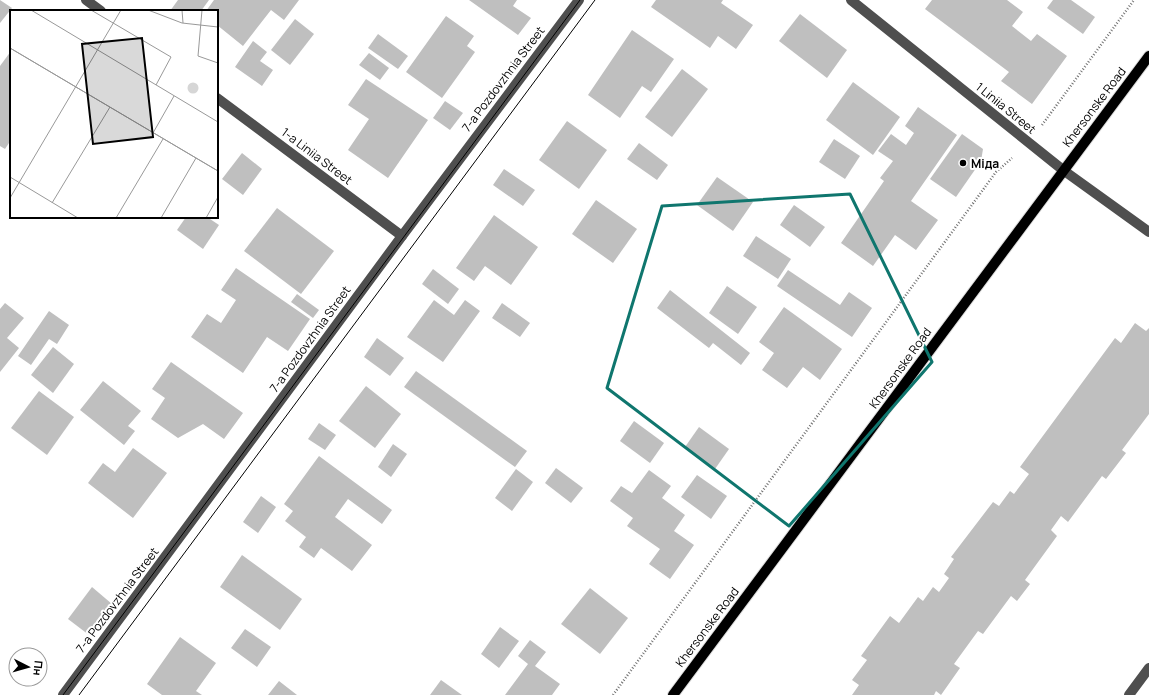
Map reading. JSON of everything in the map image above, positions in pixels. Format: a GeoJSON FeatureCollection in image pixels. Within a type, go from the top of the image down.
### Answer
{"type":"FeatureCollection","features":[{"type":"Feature","properties":{"kind":"main road","name":"Khersonske Road"},"geometry":{"type":"LineString","coordinates":[[673,695],[1149,56]]}},
{"type":"Feature","properties":{"kind":"street"},"geometry":{"type":"LineString","coordinates":[[86,0],[99,10]]}},
{"type":"Feature","properties":{"kind":"street","name":"7-a Pozdovzhnia Street"},"geometry":{"type":"LineString","coordinates":[[63,695],[402,236],[579,0]]}},
{"type":"Feature","properties":{"kind":"street","name":"1 Liniia Street"},"geometry":{"type":"LineString","coordinates":[[851,0],[1063,170],[1149,232]]}},
{"type":"Feature","properties":{"kind":"street","name":"1-a Liniia Street"},"geometry":{"type":"LineString","coordinates":[[218,99],[402,236]]}},
{"type":"Feature","properties":{"kind":"street"},"geometry":{"type":"LineString","coordinates":[[1129,695],[1149,668]]}},
{"type":"Feature","properties":{"kind":"path"},"geometry":{"type":"LineString","coordinates":[[613,695],[996,172],[1029,143],[1134,0]]}},
{"type":"Feature","properties":{"kind":"highlighted area"},"geometry":{"type":"Polygon","coordinates":[[[850,194],[932,362],[789,526],[607,388],[662,206],[850,194]]]}},
{"type":"Feature","properties":{"kind":"building"},"geometry":{"type":"Polygon","coordinates":[[[0,0],[12,8],[0,23],[0,0]]]}},
{"type":"Feature","properties":{"kind":"building"},"geometry":{"type":"Polygon","coordinates":[[[178,0],[209,0],[202,10],[171,10],[178,0]]]}},
{"type":"Feature","properties":{"kind":"building"},"geometry":{"type":"Polygon","coordinates":[[[214,0],[299,0],[284,20],[271,10],[243,46],[218,26],[218,10],[207,10],[214,0]]]}},
{"type":"Feature","properties":{"kind":"building"},"geometry":{"type":"Polygon","coordinates":[[[469,0],[517,0],[513,6],[531,18],[518,35],[469,0]]]}},
{"type":"Feature","properties":{"kind":"building"},"geometry":{"type":"Polygon","coordinates":[[[656,0],[723,0],[721,3],[753,25],[736,49],[718,36],[710,48],[651,7],[656,0]]]}},
{"type":"Feature","properties":{"kind":"building"},"geometry":{"type":"Polygon","coordinates":[[[932,0],[1007,0],[1023,12],[1012,26],[1031,41],[1037,34],[1067,56],[1032,104],[1001,81],[1009,72],[925,9],[932,0]]]}},
{"type":"Feature","properties":{"kind":"building"},"geometry":{"type":"Polygon","coordinates":[[[1053,0],[1071,0],[1095,17],[1083,34],[1047,8],[1053,0]]]}},
{"type":"Feature","properties":{"kind":"building"},"geometry":{"type":"Polygon","coordinates":[[[800,14],[847,50],[827,78],[779,41],[800,14]]]}},
{"type":"Feature","properties":{"kind":"building"},"geometry":{"type":"Polygon","coordinates":[[[446,16],[474,36],[467,46],[475,52],[442,98],[406,72],[446,16]]]}},
{"type":"Feature","properties":{"kind":"building"},"geometry":{"type":"Polygon","coordinates":[[[295,19],[314,34],[290,65],[271,50],[295,19]]]}},
{"type":"Feature","properties":{"kind":"building"},"geometry":{"type":"Polygon","coordinates":[[[632,30],[674,59],[651,92],[642,86],[620,118],[588,95],[632,30]]]}},
{"type":"Feature","properties":{"kind":"building"},"geometry":{"type":"Polygon","coordinates":[[[378,34],[408,56],[398,69],[368,48],[378,34]]]}},
{"type":"Feature","properties":{"kind":"building"},"geometry":{"type":"Polygon","coordinates":[[[253,41],[267,52],[260,61],[273,70],[262,86],[235,67],[253,41]]]}},
{"type":"Feature","properties":{"kind":"building"},"geometry":{"type":"Polygon","coordinates":[[[10,52],[10,142],[5,149],[0,146],[0,66],[10,52]]]}},
{"type":"Feature","properties":{"kind":"building"},"geometry":{"type":"Polygon","coordinates":[[[369,53],[389,68],[380,80],[359,65],[369,53]]]}},
{"type":"Feature","properties":{"kind":"building"},"geometry":{"type":"Polygon","coordinates":[[[682,69],[708,89],[672,137],[645,117],[682,69]]]}},
{"type":"Feature","properties":{"kind":"building"},"geometry":{"type":"Polygon","coordinates":[[[366,79],[428,120],[388,178],[348,150],[369,119],[348,105],[366,79]]]}},
{"type":"Feature","properties":{"kind":"building"},"geometry":{"type":"Polygon","coordinates":[[[853,82],[900,117],[873,155],[826,120],[853,82]]]}},
{"type":"Feature","properties":{"kind":"building"},"geometry":{"type":"Polygon","coordinates":[[[445,101],[463,113],[450,130],[433,118],[445,101]]]}},
{"type":"Feature","properties":{"kind":"building"},"geometry":{"type":"Polygon","coordinates":[[[918,107],[957,135],[911,201],[938,220],[916,250],[895,235],[873,266],[841,243],[884,181],[880,178],[893,161],[878,151],[891,134],[906,145],[914,133],[905,126],[918,107]]]}},
{"type":"Feature","properties":{"kind":"building"},"geometry":{"type":"Polygon","coordinates":[[[567,121],[607,150],[579,189],[539,160],[567,121]]]}},
{"type":"Feature","properties":{"kind":"building"},"geometry":{"type":"Polygon","coordinates":[[[962,134],[983,149],[981,161],[956,197],[930,179],[962,134]]]}},
{"type":"Feature","properties":{"kind":"building"},"geometry":{"type":"Polygon","coordinates":[[[834,139],[860,156],[845,179],[819,162],[834,139]]]}},
{"type":"Feature","properties":{"kind":"building"},"geometry":{"type":"Polygon","coordinates":[[[639,143],[668,165],[657,180],[627,159],[639,143]]]}},
{"type":"Feature","properties":{"kind":"building"},"geometry":{"type":"Polygon","coordinates":[[[242,153],[262,169],[243,195],[222,179],[242,153]]]}},
{"type":"Feature","properties":{"kind":"building"},"geometry":{"type":"Polygon","coordinates":[[[504,169],[535,190],[523,206],[493,185],[504,169]]]}},
{"type":"Feature","properties":{"kind":"building"},"geometry":{"type":"Polygon","coordinates":[[[717,177],[753,202],[733,231],[697,205],[717,177]]]}},
{"type":"Feature","properties":{"kind":"building"},"geometry":{"type":"Polygon","coordinates":[[[596,200],[637,229],[613,263],[572,234],[596,200]]]}},
{"type":"Feature","properties":{"kind":"building"},"geometry":{"type":"Polygon","coordinates":[[[794,205],[825,227],[810,247],[780,225],[794,205]]]}},
{"type":"Feature","properties":{"kind":"building"},"geometry":{"type":"Polygon","coordinates":[[[277,208],[334,251],[301,294],[244,251],[277,208]]]}},
{"type":"Feature","properties":{"kind":"building"},"geometry":{"type":"Polygon","coordinates":[[[494,215],[538,247],[511,285],[485,266],[474,281],[456,268],[494,215]]]}},
{"type":"Feature","properties":{"kind":"building"},"geometry":{"type":"Polygon","coordinates":[[[185,218],[208,218],[219,225],[203,249],[177,230],[185,218]]]}},
{"type":"Feature","properties":{"kind":"building"},"geometry":{"type":"Polygon","coordinates":[[[756,236],[791,259],[778,279],[743,256],[756,236]]]}},
{"type":"Feature","properties":{"kind":"building"},"geometry":{"type":"Polygon","coordinates":[[[236,268],[310,319],[288,351],[267,337],[243,373],[191,337],[207,314],[221,323],[236,300],[221,290],[236,268]]]}},
{"type":"Feature","properties":{"kind":"building"},"geometry":{"type":"Polygon","coordinates":[[[433,269],[459,289],[448,304],[422,284],[433,269]]]}},
{"type":"Feature","properties":{"kind":"building"},"geometry":{"type":"Polygon","coordinates":[[[788,270],[840,305],[849,292],[872,308],[852,337],[777,286],[788,270]]]}},
{"type":"Feature","properties":{"kind":"building"},"geometry":{"type":"Polygon","coordinates":[[[727,286],[757,307],[738,334],[709,313],[727,286]]]}},
{"type":"Feature","properties":{"kind":"building"},"geometry":{"type":"Polygon","coordinates":[[[670,290],[750,353],[741,365],[713,343],[709,348],[657,308],[670,290]]]}},
{"type":"Feature","properties":{"kind":"building"},"geometry":{"type":"Polygon","coordinates":[[[297,294],[319,310],[313,318],[291,302],[297,294]]]}},
{"type":"Feature","properties":{"kind":"building"},"geometry":{"type":"Polygon","coordinates":[[[434,300],[454,315],[465,300],[480,311],[443,362],[407,337],[434,300]]]}},
{"type":"Feature","properties":{"kind":"building"},"geometry":{"type":"Polygon","coordinates":[[[5,303],[24,318],[7,338],[19,348],[0,372],[0,309],[5,303]]]}},
{"type":"Feature","properties":{"kind":"building"},"geometry":{"type":"Polygon","coordinates":[[[502,303],[530,323],[520,337],[492,318],[502,303]]]}},
{"type":"Feature","properties":{"kind":"building"},"geometry":{"type":"Polygon","coordinates":[[[784,307],[842,349],[820,380],[803,367],[787,388],[762,370],[774,353],[759,342],[784,307]]]}},
{"type":"Feature","properties":{"kind":"building"},"geometry":{"type":"Polygon","coordinates":[[[49,311],[69,325],[57,344],[49,339],[31,365],[18,356],[49,311]]]}},
{"type":"Feature","properties":{"kind":"building"},"geometry":{"type":"Polygon","coordinates":[[[1135,323],[1146,331],[1149,328],[1149,414],[1122,450],[1126,453],[1106,479],[1102,476],[1068,522],[1061,516],[1051,530],[1057,536],[1025,580],[1030,584],[1017,601],[1011,596],[983,634],[978,631],[954,664],[960,668],[941,695],[936,691],[934,695],[852,695],[859,685],[852,680],[867,660],[861,656],[890,616],[899,623],[918,597],[923,601],[933,587],[939,592],[949,578],[944,574],[954,559],[951,557],[993,502],[999,506],[1010,491],[1014,494],[1029,474],[1020,467],[1115,338],[1121,343],[1135,323]]]}},
{"type":"Feature","properties":{"kind":"building"},"geometry":{"type":"Polygon","coordinates":[[[377,338],[404,358],[390,376],[364,357],[377,338]]]}},
{"type":"Feature","properties":{"kind":"building"},"geometry":{"type":"Polygon","coordinates":[[[53,347],[74,364],[53,393],[31,375],[53,347]]]}},
{"type":"Feature","properties":{"kind":"building"},"geometry":{"type":"Polygon","coordinates":[[[171,362],[243,413],[224,439],[203,424],[178,438],[151,419],[165,398],[152,389],[171,362]]]}},
{"type":"Feature","properties":{"kind":"building"},"geometry":{"type":"Polygon","coordinates":[[[416,371],[527,451],[515,467],[404,387],[416,371]]]}},
{"type":"Feature","properties":{"kind":"building"},"geometry":{"type":"Polygon","coordinates":[[[103,381],[141,411],[128,426],[135,431],[124,445],[80,410],[103,381]]]}},
{"type":"Feature","properties":{"kind":"building"},"geometry":{"type":"Polygon","coordinates":[[[366,386],[401,414],[375,448],[339,421],[366,386]]]}},
{"type":"Feature","properties":{"kind":"building"},"geometry":{"type":"Polygon","coordinates":[[[39,391],[74,417],[47,455],[11,428],[39,391]]]}},
{"type":"Feature","properties":{"kind":"building"},"geometry":{"type":"Polygon","coordinates":[[[634,421],[664,443],[650,463],[620,441],[634,421]]]}},
{"type":"Feature","properties":{"kind":"building"},"geometry":{"type":"Polygon","coordinates":[[[319,423],[336,435],[325,450],[308,439],[319,423]]]}},
{"type":"Feature","properties":{"kind":"building"},"geometry":{"type":"Polygon","coordinates":[[[699,427],[729,449],[715,469],[685,447],[699,427]]]}},
{"type":"Feature","properties":{"kind":"building"},"geometry":{"type":"Polygon","coordinates":[[[393,444],[407,454],[391,477],[378,467],[393,444]]]}},
{"type":"Feature","properties":{"kind":"building"},"geometry":{"type":"Polygon","coordinates":[[[133,448],[167,473],[133,518],[88,483],[103,463],[115,472],[133,448]]]}},
{"type":"Feature","properties":{"kind":"building"},"geometry":{"type":"Polygon","coordinates":[[[319,456],[392,510],[382,524],[348,499],[335,517],[372,545],[352,571],[321,548],[314,558],[299,547],[306,537],[285,521],[293,511],[284,504],[319,456]]]}},
{"type":"Feature","properties":{"kind":"building"},"geometry":{"type":"Polygon","coordinates":[[[556,468],[583,488],[571,503],[545,483],[556,468]]]}},
{"type":"Feature","properties":{"kind":"building"},"geometry":{"type":"Polygon","coordinates":[[[516,469],[533,482],[512,511],[495,498],[516,469]]]}},
{"type":"Feature","properties":{"kind":"building"},"geometry":{"type":"Polygon","coordinates":[[[649,470],[671,486],[662,498],[685,515],[674,531],[694,545],[670,579],[649,564],[660,549],[627,526],[633,518],[610,501],[621,486],[632,493],[649,470]]]}},
{"type":"Feature","properties":{"kind":"building"},"geometry":{"type":"Polygon","coordinates":[[[697,475],[727,496],[711,519],[681,497],[697,475]]]}},
{"type":"Feature","properties":{"kind":"building"},"geometry":{"type":"Polygon","coordinates":[[[261,496],[276,507],[258,533],[243,522],[261,496]]]}},
{"type":"Feature","properties":{"kind":"building"},"geometry":{"type":"Polygon","coordinates":[[[242,555],[302,599],[280,630],[220,587],[242,555]]]}},
{"type":"Feature","properties":{"kind":"building"},"geometry":{"type":"Polygon","coordinates":[[[92,587],[112,604],[89,635],[68,619],[92,587]]]}},
{"type":"Feature","properties":{"kind":"building"},"geometry":{"type":"Polygon","coordinates":[[[590,588],[628,618],[600,654],[561,624],[590,588]]]}},
{"type":"Feature","properties":{"kind":"building"},"geometry":{"type":"Polygon","coordinates":[[[500,627],[519,641],[499,668],[481,654],[500,627]]]}},
{"type":"Feature","properties":{"kind":"building"},"geometry":{"type":"Polygon","coordinates":[[[245,629],[271,647],[257,667],[231,648],[245,629]]]}},
{"type":"Feature","properties":{"kind":"building"},"geometry":{"type":"Polygon","coordinates":[[[180,637],[216,663],[196,691],[202,695],[162,695],[147,684],[180,637]]]}},
{"type":"Feature","properties":{"kind":"building"},"geometry":{"type":"Polygon","coordinates":[[[530,640],[546,652],[535,666],[560,684],[552,695],[505,695],[528,664],[518,656],[530,640]]]}},
{"type":"Feature","properties":{"kind":"building"},"geometry":{"type":"Polygon","coordinates":[[[441,680],[462,695],[430,695],[441,680]]]}},
{"type":"Feature","properties":{"kind":"building"},"geometry":{"type":"Polygon","coordinates":[[[279,681],[297,695],[268,695],[279,681]]]}},
{"type":"Feature","properties":{"kind":"tram line"},"geometry":{"type":"LineString","coordinates":[[63,695],[580,0]]}},
{"type":"Feature","properties":{"kind":"tram line"},"geometry":{"type":"LineString","coordinates":[[79,695],[595,0]]}},
{"type":"Feature","properties":{"kind":"place","name":"Міда"},"geometry":{"type":"Point","coordinates":[963,163]}}]}
